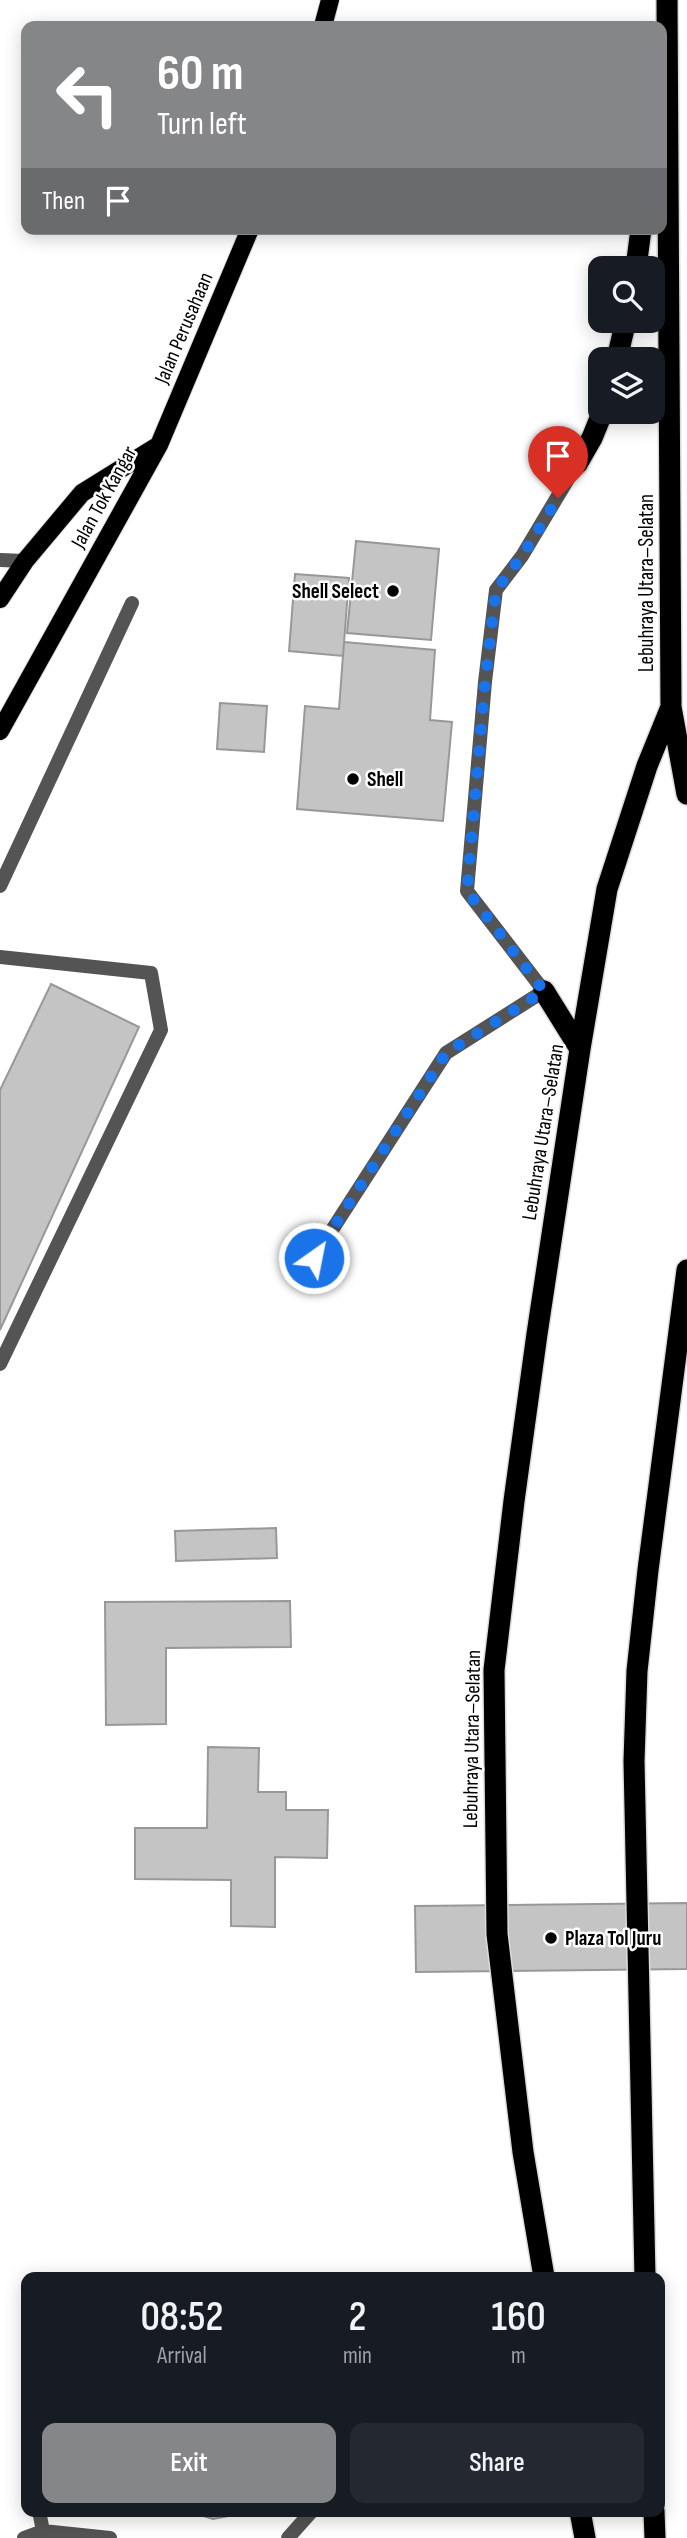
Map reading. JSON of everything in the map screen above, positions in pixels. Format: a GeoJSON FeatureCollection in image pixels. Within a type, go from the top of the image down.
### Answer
{"type":"FeatureCollection","features":[{"type":"Feature","properties":{"kind":"highway","name":"Lebuhraya Utara–Selatan"},"geometry":{"type":"LineString","coordinates":[[543,2272],[523,2152],[497,1934],[494,1670],[515,1488],[580,1049],[607,889],[647,766],[671,707],[667,0]]}},
{"type":"Feature","properties":{"kind":"highway"},"geometry":{"type":"LineString","coordinates":[[667,125],[668,121]]}},
{"type":"Feature","properties":{"kind":"highway"},"geometry":{"type":"LineString","coordinates":[[638,256],[640,235]]}},
{"type":"Feature","properties":{"kind":"highway"},"geometry":{"type":"LineString","coordinates":[[577,464],[598,424]]}},
{"type":"Feature","properties":{"kind":"highway"},"geometry":{"type":"LineString","coordinates":[[671,707],[687,794]]}},
{"type":"Feature","properties":{"kind":"highway"},"geometry":{"type":"LineString","coordinates":[[544,991],[580,1049]]}},
{"type":"Feature","properties":{"kind":"highway"},"geometry":{"type":"LineString","coordinates":[[645,2272],[634,1760],[637,1671],[687,1270]]}},
{"type":"Feature","properties":{"kind":"highway"},"geometry":{"type":"LineString","coordinates":[[581,2517],[585,2538]]}},
{"type":"Feature","properties":{"kind":"highway"},"geometry":{"type":"LineString","coordinates":[[654,2517],[655,2538]]}},
{"type":"Feature","properties":{"kind":"main road"},"geometry":{"type":"LineString","coordinates":[[324,21],[330,0]]}},
{"type":"Feature","properties":{"kind":"main road","name":"Jalan Perusahaan"},"geometry":{"type":"LineString","coordinates":[[159,445],[247,235]]}},
{"type":"Feature","properties":{"kind":"main road","name":"Jalan Tok Kangar"},"geometry":{"type":"LineString","coordinates":[[0,599],[25,561],[82,493],[159,445]]}},
{"type":"Feature","properties":{"kind":"main road","name":"Jalan Tok Kangar"},"geometry":{"type":"LineString","coordinates":[[0,731],[159,445]]}},
{"type":"Feature","properties":{"kind":"street"},"geometry":{"type":"LineString","coordinates":[[314,1258],[446,1053],[544,991],[467,891],[485,682],[496,590],[522,556],[577,464]]}},
{"type":"Feature","properties":{"kind":"street"},"geometry":{"type":"LineString","coordinates":[[0,560],[25,561]]}},
{"type":"Feature","properties":{"kind":"street"},"geometry":{"type":"LineString","coordinates":[[0,886],[132,603]]}},
{"type":"Feature","properties":{"kind":"street"},"geometry":{"type":"LineString","coordinates":[[0,957],[151,973],[161,1030],[0,1364]]}},
{"type":"Feature","properties":{"kind":"street"},"geometry":{"type":"LineString","coordinates":[[40,2517],[43,2531]]}},
{"type":"Feature","properties":{"kind":"street"},"geometry":{"type":"LineString","coordinates":[[288,2538],[307,2517]]}},
{"type":"Feature","properties":{"kind":"street"},"geometry":{"type":"LineString","coordinates":[[24,2538],[43,2531],[110,2538]]}},
{"type":"Feature","properties":{"kind":"building","name":"Shell Select"},"geometry":{"type":"Polygon","coordinates":[[[356,541],[439,549],[431,640],[347,633],[356,541]]]}},
{"type":"Feature","properties":{"kind":"building"},"geometry":{"type":"Polygon","coordinates":[[[295,574],[349,578],[343,656],[289,651],[295,574]]]}},
{"type":"Feature","properties":{"kind":"building"},"geometry":{"type":"Polygon","coordinates":[[[344,642],[435,650],[430,720],[452,722],[443,821],[297,809],[305,706],[339,709],[344,642]]]}},
{"type":"Feature","properties":{"kind":"building"},"geometry":{"type":"Polygon","coordinates":[[[220,703],[267,706],[264,752],[217,749],[220,703]]]}},
{"type":"Feature","properties":{"kind":"building"},"geometry":{"type":"Polygon","coordinates":[[[51,984],[139,1027],[0,1330],[0,1090],[51,984]]]}},
{"type":"Feature","properties":{"kind":"building"},"geometry":{"type":"Polygon","coordinates":[[[276,1528],[277,1558],[176,1561],[175,1531],[276,1528]]]}},
{"type":"Feature","properties":{"kind":"building"},"geometry":{"type":"Polygon","coordinates":[[[290,1601],[291,1647],[166,1648],[166,1724],[106,1725],[105,1602],[290,1601]]]}},
{"type":"Feature","properties":{"kind":"building"},"geometry":{"type":"Polygon","coordinates":[[[208,1747],[259,1748],[258,1792],[286,1792],[286,1810],[328,1810],[327,1858],[275,1857],[275,1927],[231,1926],[231,1880],[135,1879],[135,1828],[207,1828],[208,1747]]]}},
{"type":"Feature","properties":{"kind":"building","name":"Plaza Tol Juru"},"geometry":{"type":"Polygon","coordinates":[[[687,1903],[687,1969],[416,1972],[415,1906],[687,1903]]]}},
{"type":"Feature","properties":{"kind":"place","name":"Shell Select"},"geometry":{"type":"Point","coordinates":[393,591]}},
{"type":"Feature","properties":{"kind":"place","name":"Shell"},"geometry":{"type":"Point","coordinates":[353,779]}},
{"type":"Feature","properties":{"kind":"place","name":"Plaza Tol Juru"},"geometry":{"type":"Point","coordinates":[551,1938]}},
{"type":"Feature","properties":{"kind":"route"},"geometry":{"type":"LineString","coordinates":[[314,1258],[446,1053],[544,991],[467,891],[485,682],[496,590],[522,556],[558,498]]}}]}
